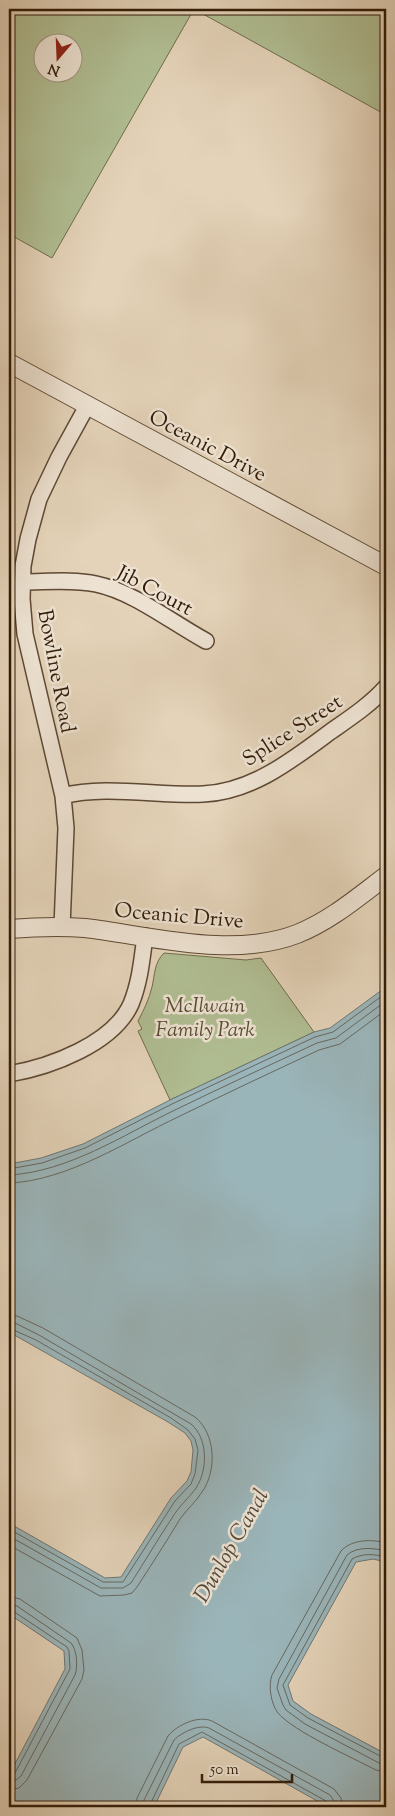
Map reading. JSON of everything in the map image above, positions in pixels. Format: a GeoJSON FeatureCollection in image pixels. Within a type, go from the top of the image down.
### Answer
{"type":"FeatureCollection","features":[{"type":"Feature","properties":{"kind":"street","name":"Oceanic Drive"},"geometry":{"type":"LineString","coordinates":[[9,363],[386,566]]}},
{"type":"Feature","properties":{"kind":"street","name":"Bowline Road"},"geometry":{"type":"LineString","coordinates":[[62,927],[66,828],[63,796],[28,651],[23,614],[23,582],[28,539],[39,499],[87,406]]}},
{"type":"Feature","properties":{"kind":"street","name":"Jib Court"},"geometry":{"type":"LineString","coordinates":[[23,582],[82,582],[110,588],[152,609],[206,641]]}},
{"type":"Feature","properties":{"kind":"street","name":"Splice Street"},"geometry":{"type":"LineString","coordinates":[[63,796],[91,791],[205,794],[244,785],[262,778],[290,762],[369,704],[386,687]]}},
{"type":"Feature","properties":{"kind":"street","name":"Oceanic Drive"},"geometry":{"type":"LineString","coordinates":[[9,928],[62,927],[220,946],[254,944],[295,935],[321,923],[386,876]]}},
{"type":"Feature","properties":{"kind":"street"},"geometry":{"type":"LineString","coordinates":[[9,1074],[48,1064],[72,1053],[99,1040],[117,1024],[130,1004],[138,983],[145,936]]}},
{"type":"Feature","properties":{"kind":"green space"},"geometry":{"type":"Polygon","coordinates":[[[9,9],[194,9],[52,258],[9,234],[9,9]]]}},
{"type":"Feature","properties":{"kind":"green space"},"geometry":{"type":"Polygon","coordinates":[[[194,9],[386,9],[386,115],[194,9]]]}},
{"type":"Feature","properties":{"kind":"green space","name":"McIlwain Family Park"},"geometry":{"type":"Polygon","coordinates":[[[164,953],[246,960],[261,958],[314,1032],[170,1100],[138,1031],[142,1029],[138,1021],[149,996],[157,965],[164,953]]]}},
{"type":"Feature","properties":{"kind":"water","name":"Dunlop Canal"},"geometry":{"type":"Polygon","coordinates":[[[386,987],[386,1562],[373,1559],[356,1562],[288,1685],[293,1701],[311,1714],[386,1754],[386,1807],[328,1807],[203,1737],[183,1747],[154,1807],[9,1807],[9,1775],[65,1669],[64,1651],[9,1614],[9,1523],[105,1578],[121,1577],[171,1498],[187,1481],[191,1472],[193,1450],[191,1441],[185,1433],[168,1422],[9,1332],[9,1164],[41,1158],[83,1144],[170,1100],[314,1032],[330,1028],[386,987]]]}}]}
